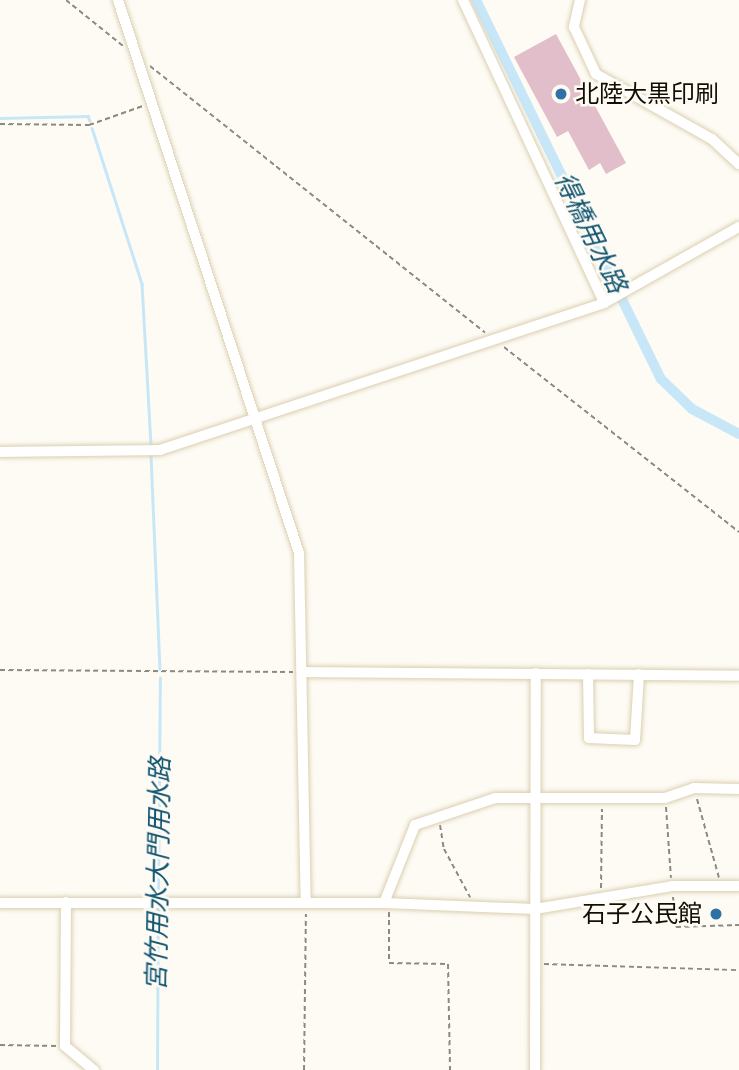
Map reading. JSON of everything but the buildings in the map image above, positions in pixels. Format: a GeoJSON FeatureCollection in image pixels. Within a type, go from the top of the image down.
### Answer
{"type":"FeatureCollection","features":[{"type":"Feature","properties":{"kind":"street"},"geometry":{"type":"LineString","coordinates":[[118,0],[299,553],[306,903]]}},
{"type":"Feature","properties":{"kind":"street"},"geometry":{"type":"LineString","coordinates":[[463,0],[614,299]]}},
{"type":"Feature","properties":{"kind":"street"},"geometry":{"type":"LineString","coordinates":[[580,0],[575,27],[596,74],[703,133],[739,164]]}},
{"type":"Feature","properties":{"kind":"street"},"geometry":{"type":"LineString","coordinates":[[0,452],[160,450],[255,415],[495,340],[614,299],[739,227]]}},
{"type":"Feature","properties":{"kind":"street"},"geometry":{"type":"LineString","coordinates":[[302,672],[739,676]]}},
{"type":"Feature","properties":{"kind":"street"},"geometry":{"type":"LineString","coordinates":[[536,673],[536,1070]]}},
{"type":"Feature","properties":{"kind":"street"},"geometry":{"type":"LineString","coordinates":[[588,674],[589,738],[635,740],[639,674]]}},
{"type":"Feature","properties":{"kind":"street"},"geometry":{"type":"LineString","coordinates":[[387,903],[415,825],[439,821],[495,798],[665,798],[694,788],[739,789]]}},
{"type":"Feature","properties":{"kind":"street"},"geometry":{"type":"LineString","coordinates":[[0,903],[387,903],[534,909],[601,901],[671,886],[739,886]]}},
{"type":"Feature","properties":{"kind":"street"},"geometry":{"type":"LineString","coordinates":[[66,902],[65,1046],[94,1070]]}},
{"type":"Feature","properties":{"kind":"path"},"geometry":{"type":"LineString","coordinates":[[66,0],[739,532]]}},
{"type":"Feature","properties":{"kind":"path"},"geometry":{"type":"LineString","coordinates":[[0,124],[89,124],[153,103]]}},
{"type":"Feature","properties":{"kind":"path"},"geometry":{"type":"LineString","coordinates":[[0,670],[302,672]]}},
{"type":"Feature","properties":{"kind":"path"},"geometry":{"type":"LineString","coordinates":[[694,788],[723,886]]}},
{"type":"Feature","properties":{"kind":"path"},"geometry":{"type":"LineString","coordinates":[[601,901],[602,798]]}},
{"type":"Feature","properties":{"kind":"path"},"geometry":{"type":"LineString","coordinates":[[439,821],[444,849],[476,907]]}},
{"type":"Feature","properties":{"kind":"path"},"geometry":{"type":"LineString","coordinates":[[304,1070],[306,903]]}},
{"type":"Feature","properties":{"kind":"path"},"geometry":{"type":"LineString","coordinates":[[387,903],[389,963],[448,964],[450,1070]]}},
{"type":"Feature","properties":{"kind":"path"},"geometry":{"type":"LineString","coordinates":[[536,964],[739,970]]}},
{"type":"Feature","properties":{"kind":"path"},"geometry":{"type":"LineString","coordinates":[[0,1045],[65,1046]]}},
{"type":"Feature","properties":{"kind":"waterway","name":"得橋用水路"},"geometry":{"type":"LineString","coordinates":[[476,0],[661,379],[692,409],[739,434]]}},
{"type":"Feature","properties":{"kind":"waterway","name":"宮竹用水大門用水路"},"geometry":{"type":"LineString","coordinates":[[0,118],[88,116],[90,121]]}},
{"type":"Feature","properties":{"kind":"waterway","name":"宮竹用水大門用水路"},"geometry":{"type":"LineString","coordinates":[[92,128],[142,284],[151,445]]}},
{"type":"Feature","properties":{"kind":"waterway","name":"宮竹用水大門用水路"},"geometry":{"type":"LineString","coordinates":[[151,455],[160,669]]}},
{"type":"Feature","properties":{"kind":"waterway","name":"宮竹用水大門用水路"},"geometry":{"type":"LineString","coordinates":[[158,898],[160,678]]}},
{"type":"Feature","properties":{"kind":"waterway","name":"宮竹用水大門用水路"},"geometry":{"type":"LineString","coordinates":[[157,1070],[158,905]]}},
{"type":"Feature","properties":{"kind":"place","name":"北陸大黒印刷"},"geometry":{"type":"Point","coordinates":[561,94]}},
{"type":"Feature","properties":{"kind":"place","name":"石子公民館"},"geometry":{"type":"Point","coordinates":[716,914]}}]}
